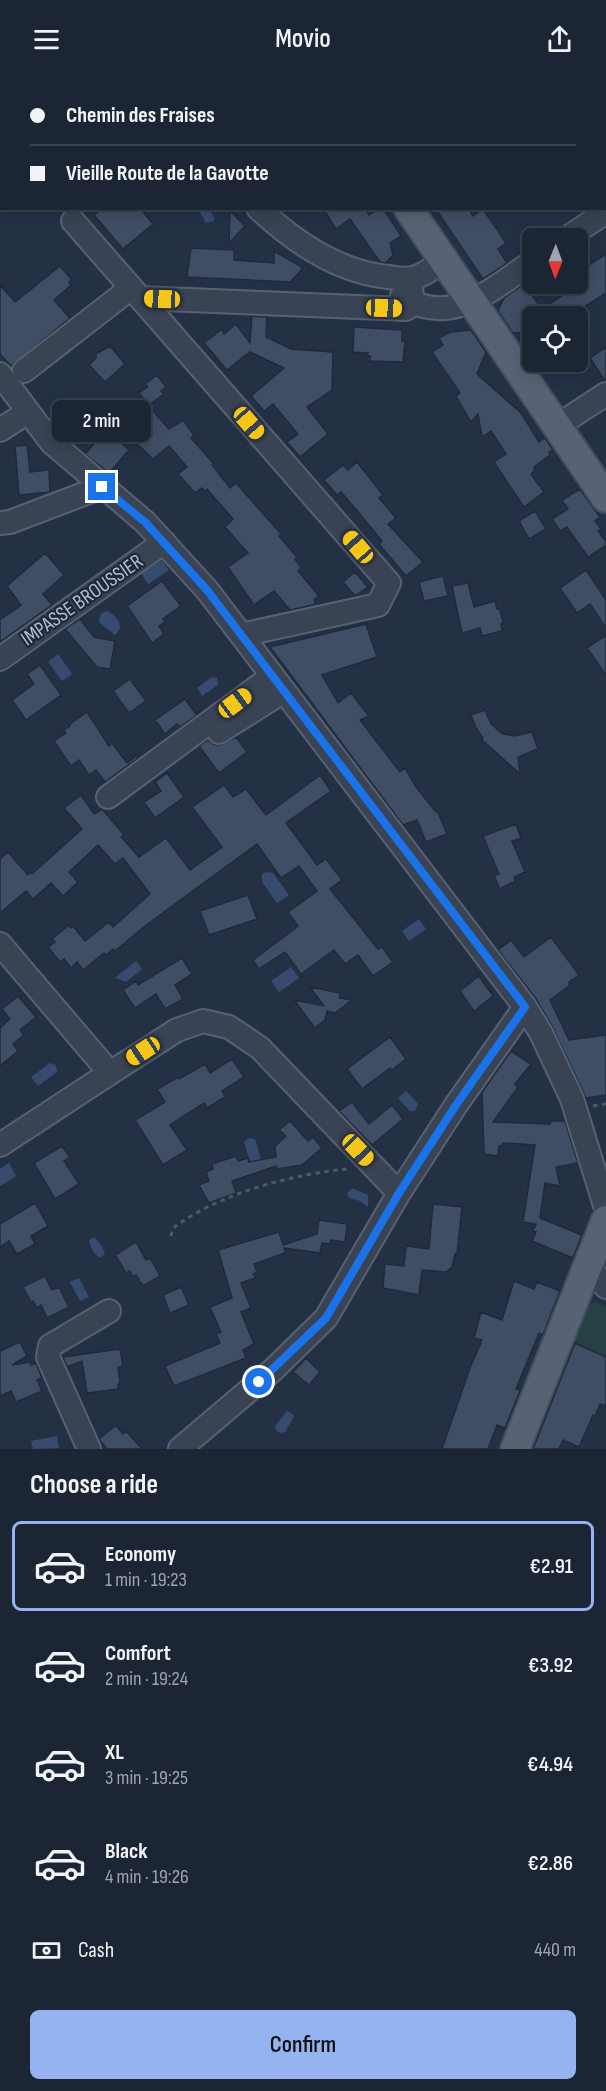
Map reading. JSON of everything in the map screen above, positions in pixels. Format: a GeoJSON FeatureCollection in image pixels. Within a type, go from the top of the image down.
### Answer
{"type":"FeatureCollection","features":[{"type":"Feature","properties":{"kind":"main road"},"geometry":{"type":"LineString","coordinates":[[409,210],[606,498]]}},
{"type":"Feature","properties":{"kind":"main road"},"geometry":{"type":"LineString","coordinates":[[515,1449],[601,1238]]}},
{"type":"Feature","properties":{"kind":"street"},"geometry":{"type":"LineString","coordinates":[[260,210],[282,231],[302,245],[371,276],[413,304],[450,309],[472,302],[522,269]]}},
{"type":"Feature","properties":{"kind":"street"},"geometry":{"type":"LineString","coordinates":[[582,228],[606,212]]}},
{"type":"Feature","properties":{"kind":"street"},"geometry":{"type":"LineString","coordinates":[[73,220],[389,583],[378,605],[244,639]]}},
{"type":"Feature","properties":{"kind":"street"},"geometry":{"type":"LineString","coordinates":[[371,276],[410,279],[424,274],[444,260]]}},
{"type":"Feature","properties":{"kind":"street"},"geometry":{"type":"LineString","coordinates":[[410,279],[413,304]]}},
{"type":"Feature","properties":{"kind":"street"},"geometry":{"type":"LineString","coordinates":[[24,371],[136,293],[406,309],[413,304]]}},
{"type":"Feature","properties":{"kind":"street"},"geometry":{"type":"LineString","coordinates":[[0,374],[51,442],[145,522],[207,590],[525,1007],[541,1033],[572,1099],[601,1238],[606,1287]]}},
{"type":"Feature","properties":{"kind":"street"},"geometry":{"type":"LineString","coordinates":[[557,426],[606,394]]}},
{"type":"Feature","properties":{"kind":"street"},"geometry":{"type":"LineString","coordinates":[[0,430],[28,412]]}},
{"type":"Feature","properties":{"kind":"street"},"geometry":{"type":"LineString","coordinates":[[0,523],[10,522],[102,487]]}},
{"type":"Feature","properties":{"kind":"street","name":"IMPASSE BROUSSIER"},"geometry":{"type":"LineString","coordinates":[[0,658],[164,542]]}},
{"type":"Feature","properties":{"kind":"street"},"geometry":{"type":"LineString","coordinates":[[244,639],[351,622]]}},
{"type":"Feature","properties":{"kind":"street"},"geometry":{"type":"LineString","coordinates":[[119,796],[191,749],[278,683]]}},
{"type":"Feature","properties":{"kind":"street"},"geometry":{"type":"LineString","coordinates":[[0,944],[110,1073]]}},
{"type":"Feature","properties":{"kind":"street"},"geometry":{"type":"LineString","coordinates":[[180,1449],[274,1369],[326,1318],[399,1193],[456,1105],[525,1007]]}},
{"type":"Feature","properties":{"kind":"street"},"geometry":{"type":"LineString","coordinates":[[0,1145],[177,1030],[203,1021],[229,1027],[260,1048],[399,1193]]}},
{"type":"Feature","properties":{"kind":"street"},"geometry":{"type":"LineString","coordinates":[[89,1449],[48,1357],[48,1350],[50,1346],[109,1311]]}},
{"type":"Feature","properties":{"kind":"path"},"geometry":{"type":"LineString","coordinates":[[591,1106],[606,1104]]}},
{"type":"Feature","properties":{"kind":"path"},"geometry":{"type":"LineString","coordinates":[[171,1236],[173,1228],[210,1206],[276,1181],[338,1170],[374,1167]]}},
{"type":"Feature","properties":{"kind":"green space"},"geometry":{"type":"Polygon","coordinates":[[[596,1302],[606,1308],[606,1357],[572,1342],[589,1305],[596,1302]]]}},
{"type":"Feature","properties":{"kind":"water"},"geometry":{"type":"Polygon","coordinates":[[[199,210],[210,210],[214,217],[214,221],[206,223],[199,210]]]}},
{"type":"Feature","properties":{"kind":"water"},"geometry":{"type":"Polygon","coordinates":[[[162,560],[169,570],[148,584],[141,573],[162,560]]]}},
{"type":"Feature","properties":{"kind":"water"},"geometry":{"type":"Polygon","coordinates":[[[106,611],[118,620],[120,629],[115,635],[99,622],[100,615],[106,611]]]}},
{"type":"Feature","properties":{"kind":"water"},"geometry":{"type":"Polygon","coordinates":[[[58,654],[72,674],[62,681],[48,662],[58,654]]]}},
{"type":"Feature","properties":{"kind":"water"},"geometry":{"type":"Polygon","coordinates":[[[212,677],[217,678],[218,685],[202,696],[197,688],[212,677]]]}},
{"type":"Feature","properties":{"kind":"water"},"geometry":{"type":"Polygon","coordinates":[[[273,873],[289,895],[277,903],[262,882],[262,874],[273,873]]]}},
{"type":"Feature","properties":{"kind":"water"},"geometry":{"type":"Polygon","coordinates":[[[419,919],[426,929],[409,941],[402,931],[419,919]]]}},
{"type":"Feature","properties":{"kind":"water"},"geometry":{"type":"Polygon","coordinates":[[[136,961],[142,969],[126,982],[115,978],[136,961]]]}},
{"type":"Feature","properties":{"kind":"water"},"geometry":{"type":"Polygon","coordinates":[[[291,967],[299,978],[279,992],[271,981],[291,967]]]}},
{"type":"Feature","properties":{"kind":"water"},"geometry":{"type":"Polygon","coordinates":[[[50,1063],[56,1065],[57,1072],[38,1086],[31,1077],[50,1063]]]}},
{"type":"Feature","properties":{"kind":"water"},"geometry":{"type":"Polygon","coordinates":[[[406,1091],[418,1104],[415,1111],[410,1111],[398,1098],[406,1091]]]}},
{"type":"Feature","properties":{"kind":"water"},"geometry":{"type":"Polygon","coordinates":[[[249,1138],[255,1139],[260,1162],[250,1162],[244,1142],[249,1138]]]}},
{"type":"Feature","properties":{"kind":"water"},"geometry":{"type":"Polygon","coordinates":[[[9,1163],[16,1176],[0,1186],[0,1169],[9,1163]]]}},
{"type":"Feature","properties":{"kind":"water"},"geometry":{"type":"Polygon","coordinates":[[[352,1188],[368,1195],[368,1207],[360,1201],[349,1198],[347,1193],[352,1188]]]}},
{"type":"Feature","properties":{"kind":"water"},"geometry":{"type":"Polygon","coordinates":[[[94,1237],[102,1246],[105,1254],[100,1258],[94,1252],[89,1240],[94,1237]]]}},
{"type":"Feature","properties":{"kind":"water"},"geometry":{"type":"Polygon","coordinates":[[[79,1278],[89,1297],[80,1301],[70,1282],[79,1278]]]}},
{"type":"Feature","properties":{"kind":"water"},"geometry":{"type":"Polygon","coordinates":[[[287,1411],[294,1415],[285,1432],[280,1433],[275,1426],[287,1411]]]}},
{"type":"Feature","properties":{"kind":"water"},"geometry":{"type":"Polygon","coordinates":[[[57,1436],[59,1448],[33,1449],[31,1441],[57,1436]]]}},
{"type":"Feature","properties":{"kind":"building"},"geometry":{"type":"Polygon","coordinates":[[[100,210],[142,210],[153,224],[123,249],[94,215],[100,210]]]}},
{"type":"Feature","properties":{"kind":"building"},"geometry":{"type":"Polygon","coordinates":[[[324,210],[366,210],[369,215],[376,210],[384,210],[401,236],[390,243],[393,255],[386,263],[380,262],[350,219],[336,229],[324,210]]]}},
{"type":"Feature","properties":{"kind":"building"},"geometry":{"type":"Polygon","coordinates":[[[436,210],[469,210],[473,216],[484,210],[506,243],[498,249],[507,263],[483,279],[436,210]]]}},
{"type":"Feature","properties":{"kind":"building"},"geometry":{"type":"Polygon","coordinates":[[[230,211],[245,226],[229,243],[230,211]]]}},
{"type":"Feature","properties":{"kind":"building"},"geometry":{"type":"Polygon","coordinates":[[[191,248],[234,250],[234,260],[274,263],[274,251],[303,268],[290,282],[187,277],[191,248]]]}},
{"type":"Feature","properties":{"kind":"building"},"geometry":{"type":"Polygon","coordinates":[[[606,254],[606,293],[586,306],[546,306],[564,294],[588,294],[588,266],[606,254]]]}},
{"type":"Feature","properties":{"kind":"building"},"geometry":{"type":"Polygon","coordinates":[[[60,266],[72,280],[69,282],[71,285],[54,300],[70,318],[11,366],[0,354],[0,285],[15,302],[60,266]]]}},
{"type":"Feature","properties":{"kind":"building"},"geometry":{"type":"Polygon","coordinates":[[[522,285],[522,294],[531,294],[540,306],[522,306],[522,333],[513,333],[498,311],[504,298],[522,285]]]}},
{"type":"Feature","properties":{"kind":"building"},"geometry":{"type":"Polygon","coordinates":[[[252,316],[267,317],[266,337],[291,349],[333,352],[332,390],[307,407],[328,434],[300,457],[287,442],[298,434],[273,404],[264,411],[251,396],[284,368],[250,352],[227,370],[204,343],[222,329],[224,334],[236,324],[250,343],[252,316]]]}},
{"type":"Feature","properties":{"kind":"building"},"geometry":{"type":"Polygon","coordinates":[[[354,327],[402,330],[402,341],[405,341],[403,362],[370,361],[368,353],[353,352],[354,327]]]}},
{"type":"Feature","properties":{"kind":"building"},"geometry":{"type":"Polygon","coordinates":[[[471,330],[486,352],[477,374],[521,413],[539,442],[545,438],[553,450],[534,467],[535,470],[531,474],[544,492],[524,507],[494,462],[506,454],[491,431],[482,437],[478,414],[471,422],[456,396],[460,393],[432,352],[443,345],[439,338],[450,332],[471,330]]]}},
{"type":"Feature","properties":{"kind":"building"},"geometry":{"type":"Polygon","coordinates":[[[110,346],[125,364],[105,382],[89,365],[96,358],[96,354],[110,346]]]}},
{"type":"Feature","properties":{"kind":"building"},"geometry":{"type":"Polygon","coordinates":[[[606,347],[606,381],[605,381],[590,358],[606,347]]]}},
{"type":"Feature","properties":{"kind":"building"},"geometry":{"type":"Polygon","coordinates":[[[157,375],[166,387],[161,391],[164,394],[149,405],[139,393],[148,387],[145,384],[157,375]]]}},
{"type":"Feature","properties":{"kind":"building"},"geometry":{"type":"Polygon","coordinates":[[[153,411],[169,429],[183,420],[194,435],[191,438],[213,463],[212,465],[230,488],[236,483],[281,534],[279,536],[297,557],[295,559],[301,568],[298,571],[319,596],[314,600],[316,603],[290,610],[274,591],[254,605],[228,567],[248,553],[225,527],[233,519],[207,489],[205,491],[202,488],[195,493],[178,474],[187,467],[169,446],[153,459],[137,444],[149,432],[141,422],[153,411]]]}},
{"type":"Feature","properties":{"kind":"building"},"geometry":{"type":"Polygon","coordinates":[[[107,429],[129,450],[109,473],[85,454],[107,429]]]}},
{"type":"Feature","properties":{"kind":"building"},"geometry":{"type":"Polygon","coordinates":[[[27,445],[30,472],[49,470],[50,492],[19,495],[15,446],[27,445]]]}},
{"type":"Feature","properties":{"kind":"building"},"geometry":{"type":"Polygon","coordinates":[[[357,462],[383,495],[379,498],[396,518],[388,524],[423,562],[406,576],[379,544],[382,541],[359,513],[341,492],[337,495],[324,480],[343,465],[348,470],[357,462]]]}},
{"type":"Feature","properties":{"kind":"building"},"geometry":{"type":"Polygon","coordinates":[[[580,489],[600,517],[595,521],[601,529],[598,531],[606,542],[606,545],[588,557],[567,527],[560,531],[552,519],[568,509],[562,500],[580,489]]]}},
{"type":"Feature","properties":{"kind":"building"},"geometry":{"type":"Polygon","coordinates":[[[535,511],[546,529],[529,539],[519,521],[535,511]]]}},
{"type":"Feature","properties":{"kind":"building"},"geometry":{"type":"Polygon","coordinates":[[[45,553],[64,575],[43,594],[52,605],[0,642],[0,620],[21,605],[7,586],[45,553]]]}},
{"type":"Feature","properties":{"kind":"building"},"geometry":{"type":"Polygon","coordinates":[[[586,570],[606,600],[606,628],[590,604],[577,613],[560,588],[586,570]]]}},
{"type":"Feature","properties":{"kind":"building"},"geometry":{"type":"Polygon","coordinates":[[[355,572],[368,587],[355,596],[343,582],[355,572]]]}},
{"type":"Feature","properties":{"kind":"building"},"geometry":{"type":"Polygon","coordinates":[[[443,576],[448,596],[424,601],[419,582],[443,576]]]}},
{"type":"Feature","properties":{"kind":"building"},"geometry":{"type":"Polygon","coordinates":[[[162,581],[181,606],[163,619],[165,622],[159,626],[164,634],[152,643],[127,606],[162,581]]]}},
{"type":"Feature","properties":{"kind":"building"},"geometry":{"type":"Polygon","coordinates":[[[468,583],[474,607],[495,601],[497,609],[500,609],[502,631],[482,636],[480,628],[462,633],[452,586],[468,583]]]}},
{"type":"Feature","properties":{"kind":"building"},"geometry":{"type":"Polygon","coordinates":[[[80,619],[94,637],[115,641],[110,669],[97,667],[65,629],[80,619]]]}},
{"type":"Feature","properties":{"kind":"building"},"geometry":{"type":"Polygon","coordinates":[[[366,624],[377,657],[322,675],[338,703],[351,693],[369,716],[360,720],[400,772],[405,768],[416,787],[438,812],[447,834],[426,842],[417,820],[403,825],[270,647],[366,624]]]}},
{"type":"Feature","properties":{"kind":"building"},"geometry":{"type":"Polygon","coordinates":[[[606,635],[606,675],[587,648],[606,635]]]}},
{"type":"Feature","properties":{"kind":"building"},"geometry":{"type":"Polygon","coordinates":[[[40,665],[61,695],[26,720],[12,700],[34,684],[27,674],[40,665]]]}},
{"type":"Feature","properties":{"kind":"building"},"geometry":{"type":"Polygon","coordinates":[[[130,679],[146,701],[129,713],[113,691],[130,679]]]}},
{"type":"Feature","properties":{"kind":"building"},"geometry":{"type":"Polygon","coordinates":[[[185,699],[196,714],[204,710],[180,727],[177,724],[165,734],[155,720],[185,699]]]}},
{"type":"Feature","properties":{"kind":"building"},"geometry":{"type":"Polygon","coordinates":[[[485,710],[491,724],[503,734],[515,736],[532,732],[538,749],[518,757],[520,774],[481,739],[483,738],[471,715],[485,710]]]}},
{"type":"Feature","properties":{"kind":"building"},"geometry":{"type":"Polygon","coordinates":[[[87,712],[109,746],[112,743],[127,763],[136,756],[138,758],[105,782],[96,770],[89,775],[79,760],[71,766],[54,741],[66,733],[63,730],[87,712]]]}},
{"type":"Feature","properties":{"kind":"building"},"geometry":{"type":"Polygon","coordinates":[[[236,737],[247,752],[219,773],[199,746],[208,740],[220,745],[236,737]]]}},
{"type":"Feature","properties":{"kind":"building"},"geometry":{"type":"Polygon","coordinates":[[[167,773],[184,797],[155,818],[144,802],[161,791],[155,782],[167,773]]]}},
{"type":"Feature","properties":{"kind":"building"},"geometry":{"type":"Polygon","coordinates":[[[320,775],[331,791],[286,823],[317,865],[326,859],[342,880],[330,889],[378,949],[382,947],[393,962],[373,976],[358,955],[345,964],[334,950],[301,974],[285,952],[259,969],[253,960],[298,926],[288,912],[317,891],[299,866],[281,878],[257,844],[145,926],[115,951],[113,949],[106,955],[104,953],[83,970],[77,962],[71,968],[64,959],[60,962],[48,947],[55,942],[52,939],[69,925],[71,928],[73,926],[85,941],[109,922],[113,927],[150,894],[123,858],[115,864],[98,845],[69,872],[78,882],[63,896],[51,883],[33,899],[26,891],[0,913],[0,859],[8,852],[28,875],[30,872],[32,874],[82,829],[64,808],[81,795],[94,814],[103,810],[124,835],[121,837],[139,857],[166,838],[190,870],[222,847],[192,807],[224,785],[233,797],[246,789],[266,815],[320,775]]]}},
{"type":"Feature","properties":{"kind":"building"},"geometry":{"type":"Polygon","coordinates":[[[516,824],[521,838],[512,841],[525,872],[514,877],[515,881],[500,889],[494,876],[499,874],[483,836],[516,824]]]}},
{"type":"Feature","properties":{"kind":"building"},"geometry":{"type":"Polygon","coordinates":[[[248,895],[257,919],[209,935],[200,911],[248,895]]]}},
{"type":"Feature","properties":{"kind":"building"},"geometry":{"type":"Polygon","coordinates":[[[551,937],[579,975],[550,1000],[569,1040],[606,1035],[606,1095],[586,1098],[552,1026],[536,999],[498,950],[511,940],[524,957],[551,937]]]}},
{"type":"Feature","properties":{"kind":"building"},"geometry":{"type":"Polygon","coordinates":[[[182,958],[192,974],[175,985],[183,999],[165,1009],[156,994],[135,1008],[123,990],[136,981],[138,985],[182,958]]]}},
{"type":"Feature","properties":{"kind":"building"},"geometry":{"type":"Polygon","coordinates":[[[479,976],[493,996],[474,1011],[460,991],[479,976]]]}},
{"type":"Feature","properties":{"kind":"building"},"geometry":{"type":"Polygon","coordinates":[[[310,987],[340,993],[339,998],[352,1000],[335,1013],[327,1011],[325,1020],[315,1028],[294,1000],[324,1006],[310,987]]]}},
{"type":"Feature","properties":{"kind":"building"},"geometry":{"type":"Polygon","coordinates":[[[18,996],[36,1017],[20,1030],[24,1035],[13,1044],[18,1051],[0,1066],[0,1028],[10,1019],[2,1009],[18,996]]]}},
{"type":"Feature","properties":{"kind":"building"},"geometry":{"type":"Polygon","coordinates":[[[390,1037],[406,1059],[362,1089],[347,1069],[390,1037]]]}},
{"type":"Feature","properties":{"kind":"building"},"geometry":{"type":"Polygon","coordinates":[[[511,1051],[531,1064],[515,1084],[518,1087],[493,1122],[550,1124],[551,1121],[565,1121],[578,1163],[556,1167],[560,1186],[545,1183],[540,1218],[582,1235],[573,1258],[532,1241],[536,1232],[533,1231],[536,1224],[523,1222],[535,1145],[503,1143],[499,1146],[498,1156],[484,1154],[482,1092],[511,1051]]]}},
{"type":"Feature","properties":{"kind":"building"},"geometry":{"type":"Polygon","coordinates":[[[232,1059],[244,1077],[222,1091],[225,1097],[207,1108],[204,1103],[170,1125],[187,1150],[163,1165],[135,1120],[165,1102],[157,1089],[205,1064],[210,1073],[232,1059]]]}},
{"type":"Feature","properties":{"kind":"building"},"geometry":{"type":"Polygon","coordinates":[[[352,1102],[369,1124],[392,1105],[403,1119],[372,1145],[339,1111],[352,1102]]]}},
{"type":"Feature","properties":{"kind":"building"},"geometry":{"type":"Polygon","coordinates":[[[290,1121],[308,1141],[313,1137],[322,1148],[302,1165],[277,1169],[276,1166],[232,1181],[236,1193],[209,1203],[199,1185],[209,1181],[206,1172],[213,1169],[212,1164],[236,1156],[238,1161],[248,1158],[249,1162],[276,1157],[275,1146],[286,1136],[279,1130],[290,1121]]]}},
{"type":"Feature","properties":{"kind":"building"},"geometry":{"type":"Polygon","coordinates":[[[62,1146],[70,1157],[64,1161],[79,1184],[55,1199],[34,1163],[62,1146]]]}},
{"type":"Feature","properties":{"kind":"building"},"geometry":{"type":"Polygon","coordinates":[[[35,1203],[48,1226],[31,1236],[35,1244],[17,1254],[9,1241],[0,1247],[0,1224],[35,1203]]]}},
{"type":"Feature","properties":{"kind":"building"},"geometry":{"type":"Polygon","coordinates":[[[433,1204],[462,1207],[457,1253],[452,1267],[446,1272],[422,1270],[419,1295],[383,1288],[385,1264],[404,1266],[406,1246],[429,1249],[433,1204]]]}},
{"type":"Feature","properties":{"kind":"building"},"geometry":{"type":"Polygon","coordinates":[[[319,1220],[347,1224],[345,1242],[331,1240],[330,1244],[322,1243],[320,1253],[284,1248],[285,1253],[254,1264],[257,1272],[253,1274],[255,1278],[241,1283],[251,1308],[241,1312],[254,1344],[243,1350],[246,1358],[174,1386],[165,1366],[220,1343],[216,1334],[221,1332],[210,1307],[232,1298],[218,1250],[279,1232],[283,1245],[317,1234],[319,1220]]]}},
{"type":"Feature","properties":{"kind":"building"},"geometry":{"type":"Polygon","coordinates":[[[136,1242],[146,1260],[150,1258],[160,1276],[143,1286],[136,1275],[133,1277],[130,1271],[126,1273],[115,1255],[136,1242]]]}},
{"type":"Feature","properties":{"kind":"building"},"geometry":{"type":"Polygon","coordinates":[[[45,1276],[52,1290],[59,1287],[69,1307],[47,1318],[41,1305],[37,1308],[33,1301],[31,1302],[23,1287],[45,1276]]]}},
{"type":"Feature","properties":{"kind":"building"},"geometry":{"type":"Polygon","coordinates":[[[514,1281],[534,1289],[537,1282],[560,1291],[543,1335],[539,1333],[516,1389],[520,1391],[505,1428],[497,1425],[488,1449],[442,1449],[482,1340],[474,1338],[481,1312],[502,1320],[514,1281]]]}},
{"type":"Feature","properties":{"kind":"building"},"geometry":{"type":"Polygon","coordinates":[[[181,1287],[189,1305],[170,1313],[163,1295],[181,1287]]]}},
{"type":"Feature","properties":{"kind":"building"},"geometry":{"type":"Polygon","coordinates":[[[20,1342],[27,1356],[12,1365],[36,1363],[42,1378],[37,1380],[42,1391],[16,1402],[11,1391],[0,1396],[0,1351],[20,1342]]]}},
{"type":"Feature","properties":{"kind":"building"},"geometry":{"type":"Polygon","coordinates":[[[575,1343],[606,1357],[606,1406],[600,1404],[579,1447],[563,1440],[559,1449],[533,1449],[575,1343]]]}},
{"type":"Feature","properties":{"kind":"building"},"geometry":{"type":"Polygon","coordinates":[[[120,1349],[123,1366],[118,1367],[120,1384],[118,1384],[118,1389],[87,1393],[82,1361],[67,1367],[63,1357],[120,1349]]]}},
{"type":"Feature","properties":{"kind":"building"},"geometry":{"type":"Polygon","coordinates":[[[306,1358],[320,1372],[309,1385],[293,1372],[306,1358]]]}},
{"type":"Feature","properties":{"kind":"building"},"geometry":{"type":"Polygon","coordinates":[[[116,1425],[123,1434],[126,1431],[142,1449],[107,1449],[99,1439],[116,1425]]]}},
{"type":"Feature","properties":{"kind":"route"},"geometry":{"type":"LineString","coordinates":[[102,487],[145,522],[207,590],[525,1007],[456,1105],[399,1193],[326,1318],[259,1382]]}}]}
